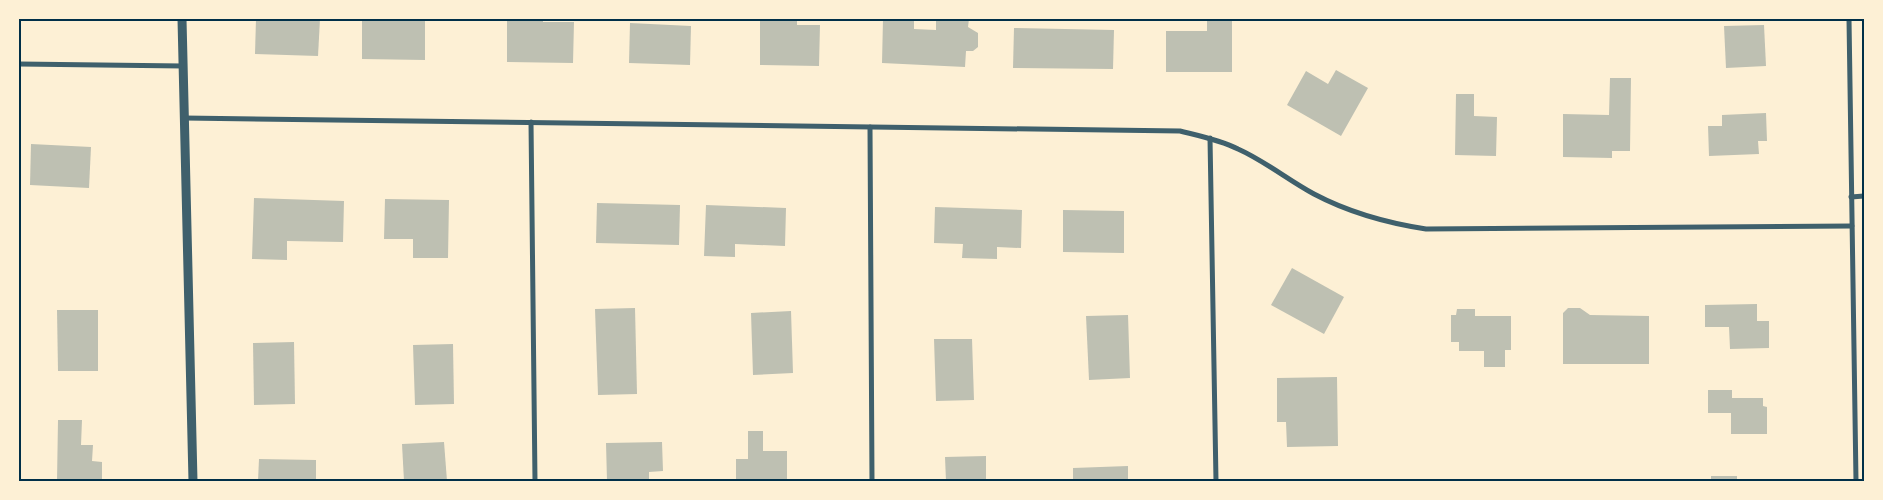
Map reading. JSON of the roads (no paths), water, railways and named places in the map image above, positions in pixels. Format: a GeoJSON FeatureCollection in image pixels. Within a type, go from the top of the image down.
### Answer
{"type":"FeatureCollection","features":[{"type":"Feature","properties":{"kind":"street"},"geometry":{"type":"LineString","coordinates":[[182,19],[192,481]]}},
{"type":"Feature","properties":{"kind":"street"},"geometry":{"type":"LineString","coordinates":[[1849,19],[1856,481]]}},
{"type":"Feature","properties":{"kind":"street"},"geometry":{"type":"LineString","coordinates":[[19,64],[183,66]]}},
{"type":"Feature","properties":{"kind":"street"},"geometry":{"type":"LineString","coordinates":[[184,118],[1180,131],[1210,138],[1240,149],[1314,194],[1359,213],[1426,229],[1852,226]]}},
{"type":"Feature","properties":{"kind":"street"},"geometry":{"type":"LineString","coordinates":[[531,122],[535,481]]}},
{"type":"Feature","properties":{"kind":"street"},"geometry":{"type":"LineString","coordinates":[[870,127],[872,481]]}},
{"type":"Feature","properties":{"kind":"street"},"geometry":{"type":"LineString","coordinates":[[1210,138],[1216,481]]}},
{"type":"Feature","properties":{"kind":"street"},"geometry":{"type":"LineString","coordinates":[[1852,197],[1864,196]]}}]}
